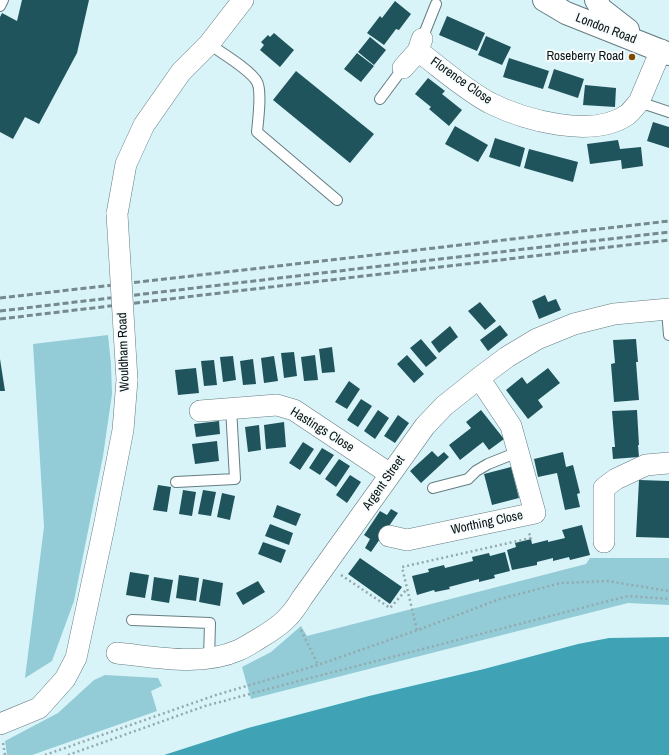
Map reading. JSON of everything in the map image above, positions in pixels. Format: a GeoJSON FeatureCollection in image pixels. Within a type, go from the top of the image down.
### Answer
{"type":"FeatureCollection","features":[{"type":"Feature","properties":{"kind":"street","name":"Wouldham Road"},"geometry":{"type":"LineString","coordinates":[[0,724],[39,708],[65,679],[76,658],[123,430],[127,380],[116,214],[126,164],[144,125],[180,72],[208,44],[243,0]]}},
{"type":"Feature","properties":{"kind":"street","name":"London Road"},"geometry":{"type":"LineString","coordinates":[[544,0],[566,13],[659,50]]}},
{"type":"Feature","properties":{"kind":"street","name":"London Road"},"geometry":{"type":"LineString","coordinates":[[595,3],[659,50]]}},
{"type":"Feature","properties":{"kind":"street","name":"Florence Close"},"geometry":{"type":"LineString","coordinates":[[403,68],[420,45],[476,95],[488,102],[516,114],[545,123],[571,126],[598,125],[612,122],[626,115],[639,102],[659,50]]}},
{"type":"Feature","properties":{"kind":"street","name":"Argent Street"},"geometry":{"type":"LineString","coordinates":[[117,653],[176,659],[209,659],[239,650],[275,628],[293,613],[425,426],[444,406],[507,357],[537,339],[574,324],[614,314],[668,309]]}},
{"type":"Feature","properties":{"kind":"street","name":"Worthing Close"},"geometry":{"type":"LineString","coordinates":[[389,536],[407,540],[535,513],[511,426],[479,378]]}},
{"type":"Feature","properties":{"kind":"street","name":"Hastings Close"},"geometry":{"type":"LineString","coordinates":[[200,411],[277,405],[294,410],[390,474]]}},
{"type":"Feature","properties":{"kind":"street"},"geometry":{"type":"LineString","coordinates":[[604,542],[604,488],[616,479],[646,465],[669,463]]}},
{"type":"Feature","properties":{"kind":"lane"},"geometry":{"type":"LineString","coordinates":[[0,6],[3,0]]}},
{"type":"Feature","properties":{"kind":"lane"},"geometry":{"type":"LineString","coordinates":[[420,45],[436,4]]}},
{"type":"Feature","properties":{"kind":"lane"},"geometry":{"type":"LineString","coordinates":[[208,44],[247,71],[258,83],[259,106],[257,132],[337,200]]}},
{"type":"Feature","properties":{"kind":"lane"},"geometry":{"type":"LineString","coordinates":[[380,99],[403,68]]}},
{"type":"Feature","properties":{"kind":"lane"},"geometry":{"type":"LineString","coordinates":[[639,102],[669,112]]}},
{"type":"Feature","properties":{"kind":"lane"},"geometry":{"type":"LineString","coordinates":[[668,309],[669,335]]}},
{"type":"Feature","properties":{"kind":"lane"},"geometry":{"type":"LineString","coordinates":[[176,482],[235,479],[231,408]]}},
{"type":"Feature","properties":{"kind":"lane"},"geometry":{"type":"LineString","coordinates":[[433,488],[468,479],[476,471],[488,464],[518,452]]}},
{"type":"Feature","properties":{"kind":"lane"},"geometry":{"type":"LineString","coordinates":[[132,620],[210,623],[209,659]]}},
{"type":"Feature","properties":{"kind":"path"},"geometry":{"type":"LineString","coordinates":[[416,630],[402,567],[531,538],[525,515]]}},
{"type":"Feature","properties":{"kind":"path"},"geometry":{"type":"LineString","coordinates":[[326,565],[390,608],[407,589]]}},
{"type":"Feature","properties":{"kind":"path"},"geometry":{"type":"LineString","coordinates":[[45,755],[216,695],[318,665],[500,599],[561,583],[607,580],[669,591]]}},
{"type":"Feature","properties":{"kind":"path"},"geometry":{"type":"LineString","coordinates":[[68,755],[205,706],[294,682],[628,596],[669,599]]}},
{"type":"Feature","properties":{"kind":"path"},"geometry":{"type":"LineString","coordinates":[[293,613],[318,665]]}},
{"type":"Feature","properties":{"kind":"shaded area"},"geometry":{"type":"Polygon","coordinates":[[[108,335],[112,394],[103,456],[74,601],[52,661],[25,678],[44,527],[33,344],[108,335]]]}},
{"type":"Feature","properties":{"kind":"shaded area"},"geometry":{"type":"Polygon","coordinates":[[[590,558],[669,558],[669,605],[628,603],[251,699],[242,667],[271,652],[301,626],[307,636],[586,564],[590,558]]]}},
{"type":"Feature","properties":{"kind":"shaded area"},"geometry":{"type":"Polygon","coordinates":[[[669,637],[669,755],[164,755],[248,728],[578,644],[609,638],[669,637]]]}},
{"type":"Feature","properties":{"kind":"shaded area"},"geometry":{"type":"Polygon","coordinates":[[[105,675],[158,678],[162,686],[151,691],[157,711],[32,755],[7,755],[5,741],[58,713],[94,680],[105,675]]]}},
{"type":"Feature","properties":{"kind":"building"},"geometry":{"type":"Polygon","coordinates":[[[22,0],[89,0],[77,53],[39,124],[25,117],[13,139],[0,132],[0,17],[2,13],[17,21],[22,0]]]}},
{"type":"Feature","properties":{"kind":"building"},"geometry":{"type":"Polygon","coordinates":[[[395,1],[411,14],[399,30],[396,29],[384,45],[367,33],[380,16],[382,18],[395,1]]]}},
{"type":"Feature","properties":{"kind":"building"},"geometry":{"type":"Polygon","coordinates":[[[447,16],[485,33],[477,51],[439,35],[447,16]]]}},
{"type":"Feature","properties":{"kind":"building"},"geometry":{"type":"Polygon","coordinates":[[[274,33],[294,50],[280,67],[260,50],[264,45],[261,42],[268,35],[270,37],[274,33]]]}},
{"type":"Feature","properties":{"kind":"building"},"geometry":{"type":"Polygon","coordinates":[[[486,36],[511,47],[502,65],[478,55],[486,36]]]}},
{"type":"Feature","properties":{"kind":"building"},"geometry":{"type":"Polygon","coordinates":[[[370,37],[386,50],[374,65],[358,52],[370,37]]]}},
{"type":"Feature","properties":{"kind":"building"},"geometry":{"type":"Polygon","coordinates":[[[357,53],[374,66],[361,82],[344,69],[357,53]]]}},
{"type":"Feature","properties":{"kind":"building"},"geometry":{"type":"Polygon","coordinates":[[[509,58],[549,71],[543,89],[503,77],[509,58]]]}},
{"type":"Feature","properties":{"kind":"building"},"geometry":{"type":"Polygon","coordinates":[[[554,69],[584,79],[578,98],[548,88],[554,69]]]}},
{"type":"Feature","properties":{"kind":"building"},"geometry":{"type":"Polygon","coordinates":[[[296,71],[374,134],[350,163],[273,100],[296,71]]]}},
{"type":"Feature","properties":{"kind":"building"},"geometry":{"type":"Polygon","coordinates":[[[428,78],[445,91],[442,94],[462,110],[449,126],[429,109],[431,107],[415,94],[428,78]]]}},
{"type":"Feature","properties":{"kind":"building"},"geometry":{"type":"Polygon","coordinates":[[[585,85],[616,88],[615,107],[583,105],[585,85]]]}},
{"type":"Feature","properties":{"kind":"building"},"geometry":{"type":"Polygon","coordinates":[[[653,122],[669,127],[669,148],[647,141],[653,122]]]}},
{"type":"Feature","properties":{"kind":"building"},"geometry":{"type":"Polygon","coordinates":[[[455,126],[488,145],[478,162],[445,144],[455,126]]]}},
{"type":"Feature","properties":{"kind":"building"},"geometry":{"type":"Polygon","coordinates":[[[495,138],[525,148],[520,167],[489,157],[495,138]]]}},
{"type":"Feature","properties":{"kind":"building"},"geometry":{"type":"Polygon","coordinates":[[[618,140],[620,149],[641,147],[643,166],[622,169],[621,160],[590,164],[587,144],[618,140]]]}},
{"type":"Feature","properties":{"kind":"building"},"geometry":{"type":"Polygon","coordinates":[[[529,149],[578,162],[573,182],[524,168],[529,149]]]}},
{"type":"Feature","properties":{"kind":"building"},"geometry":{"type":"Polygon","coordinates":[[[545,295],[548,302],[556,299],[561,310],[539,319],[532,301],[545,295]]]}},
{"type":"Feature","properties":{"kind":"building"},"geometry":{"type":"Polygon","coordinates":[[[480,302],[496,321],[485,330],[468,311],[480,302]]]}},
{"type":"Feature","properties":{"kind":"building"},"geometry":{"type":"Polygon","coordinates":[[[500,325],[508,335],[488,351],[480,340],[500,325]]]}},
{"type":"Feature","properties":{"kind":"building"},"geometry":{"type":"Polygon","coordinates":[[[450,326],[458,337],[439,353],[431,342],[450,326]]]}},
{"type":"Feature","properties":{"kind":"building"},"geometry":{"type":"Polygon","coordinates":[[[421,339],[437,358],[426,367],[410,348],[421,339]]]}},
{"type":"Feature","properties":{"kind":"building"},"geometry":{"type":"Polygon","coordinates":[[[636,339],[639,400],[614,402],[611,364],[615,363],[613,340],[636,339]]]}},
{"type":"Feature","properties":{"kind":"building"},"geometry":{"type":"Polygon","coordinates":[[[332,347],[335,372],[322,373],[319,349],[332,347]]]}},
{"type":"Feature","properties":{"kind":"building"},"geometry":{"type":"Polygon","coordinates":[[[294,352],[297,376],[284,378],[281,353],[294,352]]]}},
{"type":"Feature","properties":{"kind":"building"},"geometry":{"type":"Polygon","coordinates":[[[315,355],[318,380],[304,381],[301,357],[315,355]]]}},
{"type":"Feature","properties":{"kind":"building"},"geometry":{"type":"Polygon","coordinates":[[[407,355],[424,374],[414,383],[397,364],[407,355]]]}},
{"type":"Feature","properties":{"kind":"building"},"geometry":{"type":"Polygon","coordinates":[[[233,356],[236,380],[223,382],[220,357],[233,356]]]}},
{"type":"Feature","properties":{"kind":"building"},"geometry":{"type":"Polygon","coordinates":[[[274,356],[278,381],[264,383],[261,358],[274,356]]]}},
{"type":"Feature","properties":{"kind":"building"},"geometry":{"type":"Polygon","coordinates":[[[0,359],[5,391],[0,391],[0,359]]]}},
{"type":"Feature","properties":{"kind":"building"},"geometry":{"type":"Polygon","coordinates":[[[253,359],[256,384],[243,385],[240,361],[253,359]]]}},
{"type":"Feature","properties":{"kind":"building"},"geometry":{"type":"Polygon","coordinates":[[[214,360],[217,385],[204,386],[201,361],[214,360]]]}},
{"type":"Feature","properties":{"kind":"building"},"geometry":{"type":"Polygon","coordinates":[[[196,368],[199,393],[178,395],[175,370],[196,368]]]}},
{"type":"Feature","properties":{"kind":"building"},"geometry":{"type":"Polygon","coordinates":[[[548,368],[560,383],[538,400],[543,407],[528,419],[506,390],[522,377],[527,384],[548,368]]]}},
{"type":"Feature","properties":{"kind":"building"},"geometry":{"type":"Polygon","coordinates":[[[349,381],[360,389],[347,409],[335,402],[349,381]]]}},
{"type":"Feature","properties":{"kind":"building"},"geometry":{"type":"Polygon","coordinates":[[[361,399],[372,406],[358,427],[347,420],[361,399]]]}},
{"type":"Feature","properties":{"kind":"building"},"geometry":{"type":"Polygon","coordinates":[[[378,410],[389,418],[375,439],[364,431],[378,410]]]}},
{"type":"Feature","properties":{"kind":"building"},"geometry":{"type":"Polygon","coordinates":[[[481,410],[504,439],[489,450],[483,442],[460,460],[449,445],[471,428],[466,422],[481,410]]]}},
{"type":"Feature","properties":{"kind":"building"},"geometry":{"type":"Polygon","coordinates":[[[637,410],[639,457],[613,459],[612,447],[615,447],[612,411],[637,410]]]}},
{"type":"Feature","properties":{"kind":"building"},"geometry":{"type":"Polygon","coordinates":[[[398,415],[409,423],[395,443],[384,436],[398,415]]]}},
{"type":"Feature","properties":{"kind":"building"},"geometry":{"type":"Polygon","coordinates":[[[219,421],[220,434],[196,437],[194,424],[219,421]]]}},
{"type":"Feature","properties":{"kind":"building"},"geometry":{"type":"Polygon","coordinates":[[[284,422],[286,447],[266,449],[264,425],[284,422]]]}},
{"type":"Feature","properties":{"kind":"building"},"geometry":{"type":"Polygon","coordinates":[[[259,425],[261,450],[248,452],[245,427],[259,425]]]}},
{"type":"Feature","properties":{"kind":"building"},"geometry":{"type":"Polygon","coordinates":[[[217,441],[219,461],[195,464],[192,444],[217,441]]]}},
{"type":"Feature","properties":{"kind":"building"},"geometry":{"type":"Polygon","coordinates":[[[303,442],[314,449],[300,470],[289,463],[303,442]]]}},
{"type":"Feature","properties":{"kind":"building"},"geometry":{"type":"Polygon","coordinates":[[[322,448],[334,455],[320,475],[309,468],[322,448]]]}},
{"type":"Feature","properties":{"kind":"building"},"geometry":{"type":"Polygon","coordinates":[[[432,451],[438,457],[444,452],[449,457],[421,483],[410,471],[432,451]]]}},
{"type":"Feature","properties":{"kind":"building"},"geometry":{"type":"Polygon","coordinates":[[[563,452],[566,467],[573,465],[580,493],[577,494],[580,507],[565,510],[557,473],[538,477],[534,459],[563,452]]]}},
{"type":"Feature","properties":{"kind":"building"},"geometry":{"type":"Polygon","coordinates":[[[339,459],[350,466],[336,487],[325,479],[339,459]]]}},
{"type":"Feature","properties":{"kind":"building"},"geometry":{"type":"Polygon","coordinates":[[[511,467],[519,498],[492,505],[484,474],[511,467]]]}},
{"type":"Feature","properties":{"kind":"building"},"geometry":{"type":"Polygon","coordinates":[[[350,475],[361,482],[347,503],[336,495],[350,475]]]}},
{"type":"Feature","properties":{"kind":"building"},"geometry":{"type":"Polygon","coordinates":[[[639,480],[669,481],[669,538],[636,537],[639,480]]]}},
{"type":"Feature","properties":{"kind":"building"},"geometry":{"type":"Polygon","coordinates":[[[158,485],[171,487],[167,512],[153,510],[158,485]]]}},
{"type":"Feature","properties":{"kind":"building"},"geometry":{"type":"Polygon","coordinates":[[[183,490],[196,492],[192,516],[179,514],[183,490]]]}},
{"type":"Feature","properties":{"kind":"building"},"geometry":{"type":"Polygon","coordinates":[[[203,490],[216,492],[211,516],[198,514],[203,490]]]}},
{"type":"Feature","properties":{"kind":"building"},"geometry":{"type":"Polygon","coordinates":[[[222,493],[235,496],[230,520],[217,517],[222,493]]]}},
{"type":"Feature","properties":{"kind":"building"},"geometry":{"type":"Polygon","coordinates":[[[277,505],[301,514],[296,526],[273,517],[277,505]]]}},
{"type":"Feature","properties":{"kind":"building"},"geometry":{"type":"Polygon","coordinates":[[[391,509],[398,513],[371,552],[365,548],[370,539],[364,535],[380,511],[387,515],[391,509]]]}},
{"type":"Feature","properties":{"kind":"building"},"geometry":{"type":"Polygon","coordinates":[[[270,524],[293,533],[289,545],[265,536],[270,524]]]}},
{"type":"Feature","properties":{"kind":"building"},"geometry":{"type":"Polygon","coordinates":[[[582,525],[590,555],[570,560],[569,557],[553,561],[553,558],[537,562],[537,565],[512,570],[507,550],[516,547],[515,543],[531,539],[532,544],[565,538],[562,530],[582,525]]]}},
{"type":"Feature","properties":{"kind":"building"},"geometry":{"type":"Polygon","coordinates":[[[263,542],[286,550],[281,563],[258,554],[263,542]]]}},
{"type":"Feature","properties":{"kind":"building"},"geometry":{"type":"Polygon","coordinates":[[[505,552],[510,571],[494,575],[495,578],[479,582],[479,579],[449,587],[450,589],[435,592],[434,590],[417,595],[412,576],[429,572],[428,569],[444,565],[445,568],[473,561],[472,557],[489,553],[490,556],[505,552]]]}},
{"type":"Feature","properties":{"kind":"building"},"geometry":{"type":"Polygon","coordinates":[[[360,558],[402,587],[390,604],[348,574],[360,558]]]}},
{"type":"Feature","properties":{"kind":"building"},"geometry":{"type":"Polygon","coordinates":[[[130,572],[149,575],[145,598],[126,595],[130,572]]]}},
{"type":"Feature","properties":{"kind":"building"},"geometry":{"type":"Polygon","coordinates":[[[179,575],[199,578],[196,601],[176,598],[179,575]]]}},
{"type":"Feature","properties":{"kind":"building"},"geometry":{"type":"Polygon","coordinates":[[[154,577],[173,580],[169,603],[151,600],[154,577]]]}},
{"type":"Feature","properties":{"kind":"building"},"geometry":{"type":"Polygon","coordinates":[[[203,579],[223,583],[220,606],[199,602],[203,579]]]}},
{"type":"Feature","properties":{"kind":"building"},"geometry":{"type":"Polygon","coordinates":[[[258,581],[265,592],[243,605],[236,593],[258,581]]]}},
{"type":"Feature","properties":{"kind":"railway"},"geometry":{"type":"LineString","coordinates":[[0,298],[669,221]]}},
{"type":"Feature","properties":{"kind":"railway"},"geometry":{"type":"LineString","coordinates":[[0,311],[669,232]]}},
{"type":"Feature","properties":{"kind":"railway"},"geometry":{"type":"LineString","coordinates":[[0,319],[669,240]]}},
{"type":"Feature","properties":{"kind":"place","name":"Roseberry Road"},"geometry":{"type":"Point","coordinates":[632,57]}}]}
